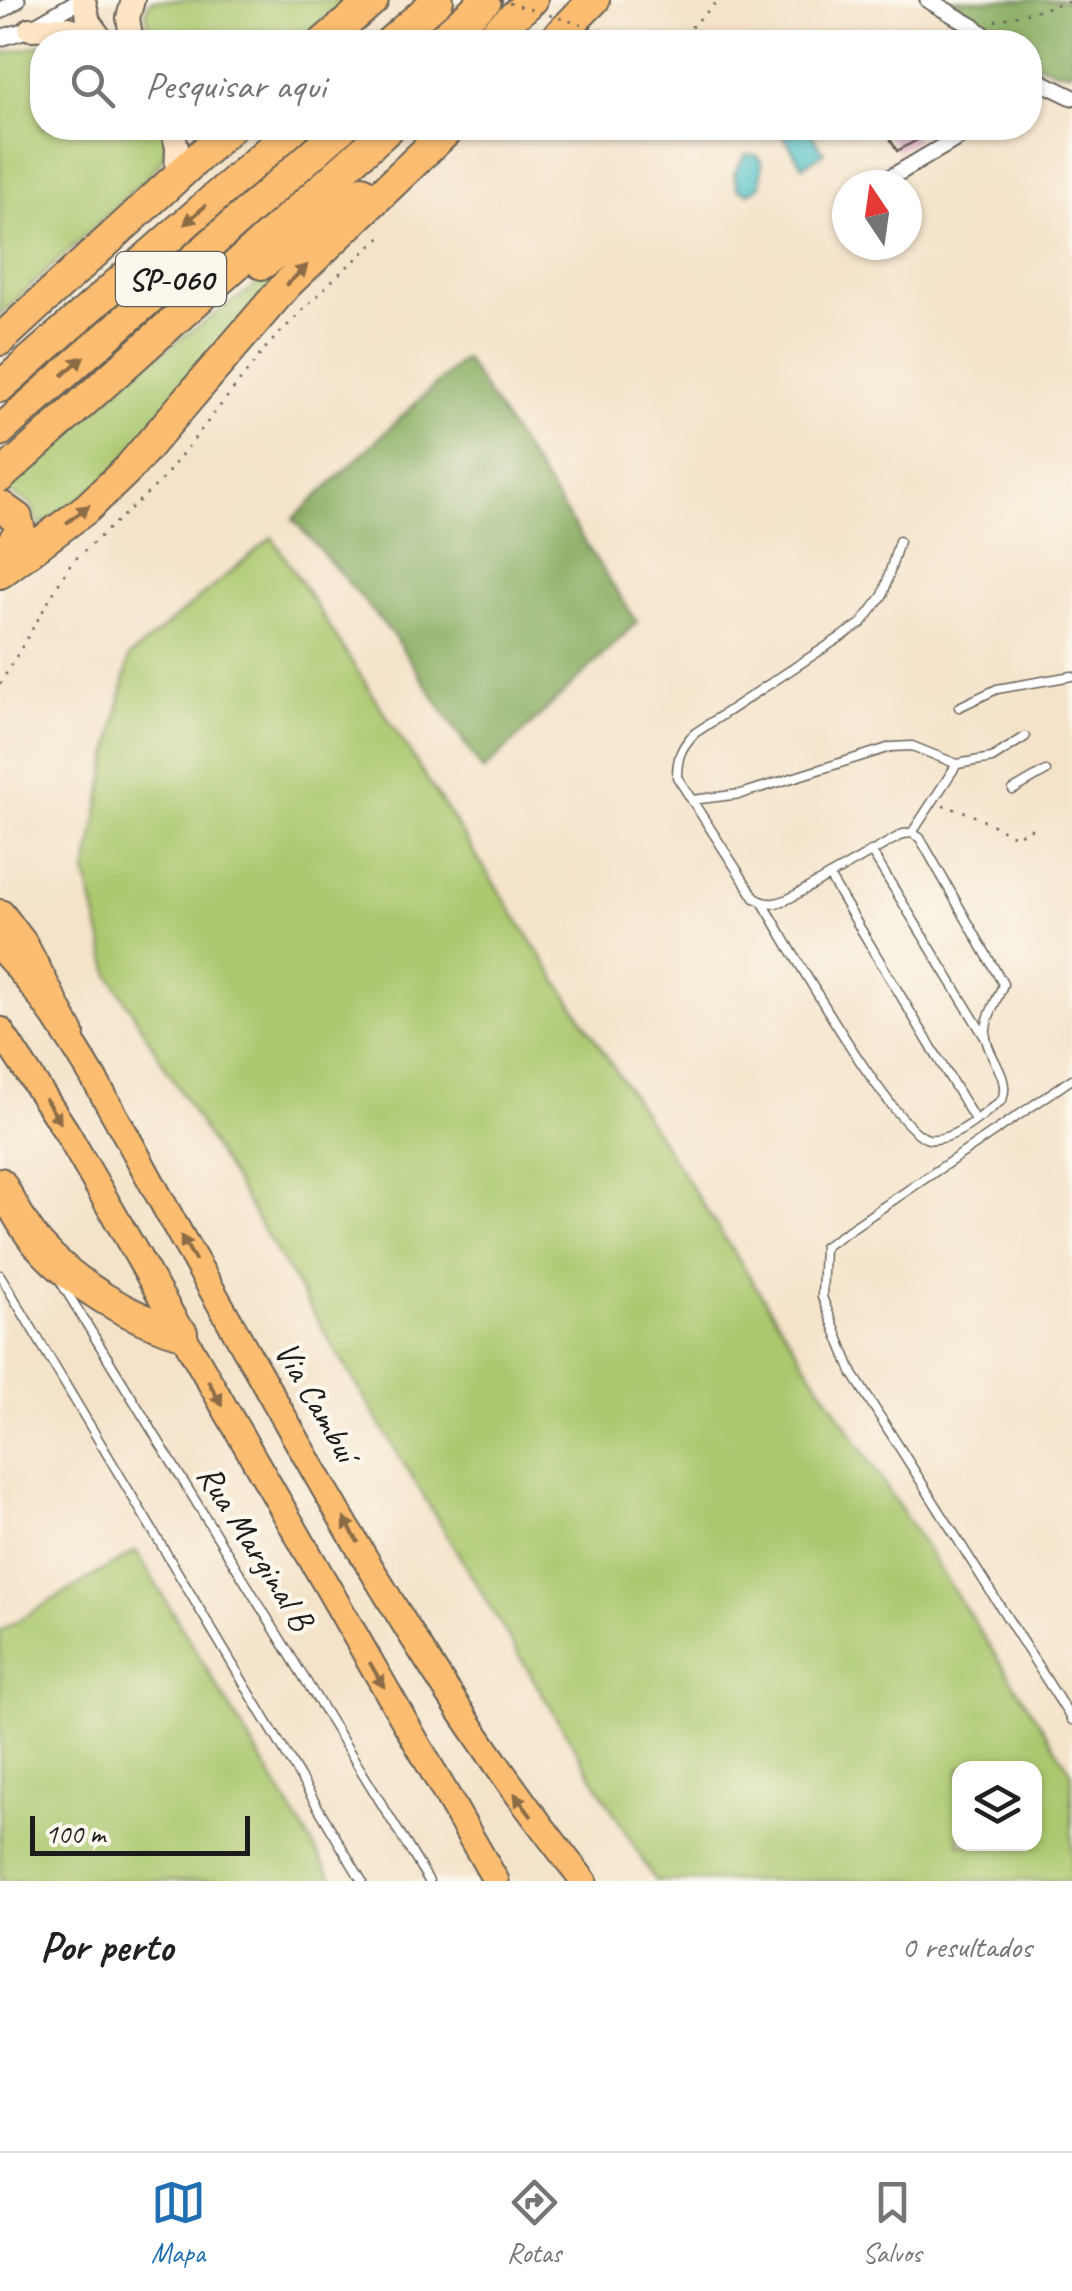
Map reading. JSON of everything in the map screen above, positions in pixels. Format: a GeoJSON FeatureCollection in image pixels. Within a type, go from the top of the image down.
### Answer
{"type":"FeatureCollection","features":[{"type":"Feature","properties":{"kind":"highway"},"geometry":{"type":"LineString","coordinates":[[338,30],[372,0]]}},
{"type":"Feature","properties":{"kind":"highway"},"geometry":{"type":"LineString","coordinates":[[404,30],[438,0]]}},
{"type":"Feature","properties":{"kind":"highway"},"geometry":{"type":"LineString","coordinates":[[452,30],[486,0]]}},
{"type":"Feature","properties":{"kind":"highway"},"geometry":{"type":"LineString","coordinates":[[498,30],[532,0]]}},
{"type":"Feature","properties":{"kind":"highway"},"geometry":{"type":"LineString","coordinates":[[564,30],[594,0]]}},
{"type":"Feature","properties":{"kind":"highway"},"geometry":{"type":"LineString","coordinates":[[0,340],[217,140]]}},
{"type":"Feature","properties":{"kind":"highway","name":"SP-060"},"geometry":{"type":"LineString","coordinates":[[0,387],[280,140]]}},
{"type":"Feature","properties":{"kind":"highway","name":"SP-060"},"geometry":{"type":"LineString","coordinates":[[0,431],[328,140]]}},
{"type":"Feature","properties":{"kind":"highway"},"geometry":{"type":"LineString","coordinates":[[0,477],[376,140]]}},
{"type":"Feature","properties":{"kind":"highway"},"geometry":{"type":"LineString","coordinates":[[122,366],[433,140]]}},
{"type":"Feature","properties":{"kind":"highway"},"geometry":{"type":"LineString","coordinates":[[0,573],[87,508],[128,469],[268,304],[438,140]]}},
{"type":"Feature","properties":{"kind":"highway"},"geometry":{"type":"LineString","coordinates":[[0,506],[17,518],[20,531],[0,561]]}},
{"type":"Feature","properties":{"kind":"highway"},"geometry":{"type":"LineString","coordinates":[[0,915],[22,944],[69,1034]]}},
{"type":"Feature","properties":{"kind":"highway"},"geometry":{"type":"LineString","coordinates":[[0,1183],[36,1242],[85,1286],[153,1325],[182,1334]]}},
{"type":"Feature","properties":{"kind":"main road"},"geometry":{"type":"LineString","coordinates":[[82,0],[95,30]]}},
{"type":"Feature","properties":{"kind":"main road"},"geometry":{"type":"LineString","coordinates":[[130,30],[128,18],[133,0]]}},
{"type":"Feature","properties":{"kind":"main road"},"geometry":{"type":"LineString","coordinates":[[30,29],[74,30]]}},
{"type":"Feature","properties":{"kind":"main road"},"geometry":{"type":"LineString","coordinates":[[176,140],[176,179]]}},
{"type":"Feature","properties":{"kind":"main road","name":"Via Cambuí"},"geometry":{"type":"LineString","coordinates":[[0,948],[69,1034],[406,1628],[480,1744],[584,1881]]}},
{"type":"Feature","properties":{"kind":"main road"},"geometry":{"type":"LineString","coordinates":[[0,1030],[66,1131],[496,1881]]}},
{"type":"Feature","properties":{"kind":"street"},"geometry":{"type":"LineString","coordinates":[[0,11],[17,0]]}},
{"type":"Feature","properties":{"kind":"street"},"geometry":{"type":"LineString","coordinates":[[0,38],[30,29],[82,0]]}},
{"type":"Feature","properties":{"kind":"street"},"geometry":{"type":"LineString","coordinates":[[928,0],[978,30]]}},
{"type":"Feature","properties":{"kind":"street"},"geometry":{"type":"LineString","coordinates":[[1042,82],[1072,97]]}},
{"type":"Feature","properties":{"kind":"street"},"geometry":{"type":"LineString","coordinates":[[903,170],[954,140]]}},
{"type":"Feature","properties":{"kind":"lane"},"geometry":{"type":"LineString","coordinates":[[871,851],[986,1039],[1004,1081],[1002,1100],[948,1137],[927,1139],[886,1100],[763,903],[677,777],[682,745],[694,733],[862,623],[883,595],[900,541]]}},
{"type":"Feature","properties":{"kind":"lane"},"geometry":{"type":"LineString","coordinates":[[959,706],[996,689],[1072,676]]}},
{"type":"Feature","properties":{"kind":"lane"},"geometry":{"type":"LineString","coordinates":[[692,800],[740,794],[891,746],[912,746],[957,764],[992,758],[1025,738]]}},
{"type":"Feature","properties":{"kind":"lane"},"geometry":{"type":"LineString","coordinates":[[912,833],[957,764]]}},
{"type":"Feature","properties":{"kind":"lane"},"geometry":{"type":"LineString","coordinates":[[1013,790],[1046,771]]}},
{"type":"Feature","properties":{"kind":"lane"},"geometry":{"type":"LineString","coordinates":[[763,903],[780,903],[903,834],[912,833],[920,838],[1004,984],[986,1022],[986,1039]]}},
{"type":"Feature","properties":{"kind":"lane"},"geometry":{"type":"LineString","coordinates":[[829,876],[975,1120]]}},
{"type":"Feature","properties":{"kind":"lane"},"geometry":{"type":"LineString","coordinates":[[1072,1079],[824,1246],[822,1296],[853,1374],[1072,1720]]}},
{"type":"Feature","properties":{"kind":"lane","name":"Rua Marginal B"},"geometry":{"type":"LineString","coordinates":[[36,1242],[429,1881]]}},
{"type":"Feature","properties":{"kind":"lane"},"geometry":{"type":"LineString","coordinates":[[0,1274],[362,1881]]}},
{"type":"Feature","properties":{"kind":"path"},"geometry":{"type":"LineString","coordinates":[[499,0],[600,30]]}},
{"type":"Feature","properties":{"kind":"path"},"geometry":{"type":"LineString","coordinates":[[688,30],[718,0]]}},
{"type":"Feature","properties":{"kind":"path"},"geometry":{"type":"LineString","coordinates":[[974,27],[1072,1]]}},
{"type":"Feature","properties":{"kind":"path"},"geometry":{"type":"LineString","coordinates":[[0,684],[71,563],[161,481],[268,346],[384,235]]}},
{"type":"Feature","properties":{"kind":"path"},"geometry":{"type":"LineString","coordinates":[[932,803],[966,812],[1016,836],[1038,826]]}},
{"type":"Feature","properties":{"kind":"green space"},"geometry":{"type":"Polygon","coordinates":[[[151,0],[347,0],[313,30],[149,30],[146,8],[151,0]]]}},
{"type":"Feature","properties":{"kind":"green space"},"geometry":{"type":"Polygon","coordinates":[[[1072,0],[1072,71],[1042,66],[1042,30],[986,30],[951,2],[1072,0]]]}},
{"type":"Feature","properties":{"kind":"green space"},"geometry":{"type":"Polygon","coordinates":[[[30,48],[30,140],[167,143],[162,160],[148,176],[0,315],[0,54],[30,48]]]}},
{"type":"Feature","properties":{"kind":"green space"},"geometry":{"type":"Polygon","coordinates":[[[321,239],[126,468],[39,527],[31,504],[4,490],[145,364],[321,239]]]}},
{"type":"Feature","properties":{"kind":"green space"},"geometry":{"type":"Polygon","coordinates":[[[464,358],[637,622],[483,771],[393,635],[293,519],[464,358]]]}},
{"type":"Feature","properties":{"kind":"green space"},"geometry":{"type":"Polygon","coordinates":[[[272,537],[1072,1773],[1072,1881],[655,1881],[110,975],[86,873],[129,657],[272,537]]]}},
{"type":"Feature","properties":{"kind":"green space"},"geometry":{"type":"Polygon","coordinates":[[[136,1551],[334,1881],[0,1881],[0,1631],[136,1551]]]}},
{"type":"Feature","properties":{"kind":"water"},"geometry":{"type":"Polygon","coordinates":[[[786,140],[816,140],[824,153],[802,166],[786,140]]]}},
{"type":"Feature","properties":{"kind":"water"},"geometry":{"type":"Polygon","coordinates":[[[746,154],[757,155],[762,164],[760,186],[749,193],[738,189],[734,174],[746,154]]]}},
{"type":"Feature","properties":{"kind":"building"},"geometry":{"type":"Polygon","coordinates":[[[891,140],[917,140],[897,151],[891,140]]]}}]}
